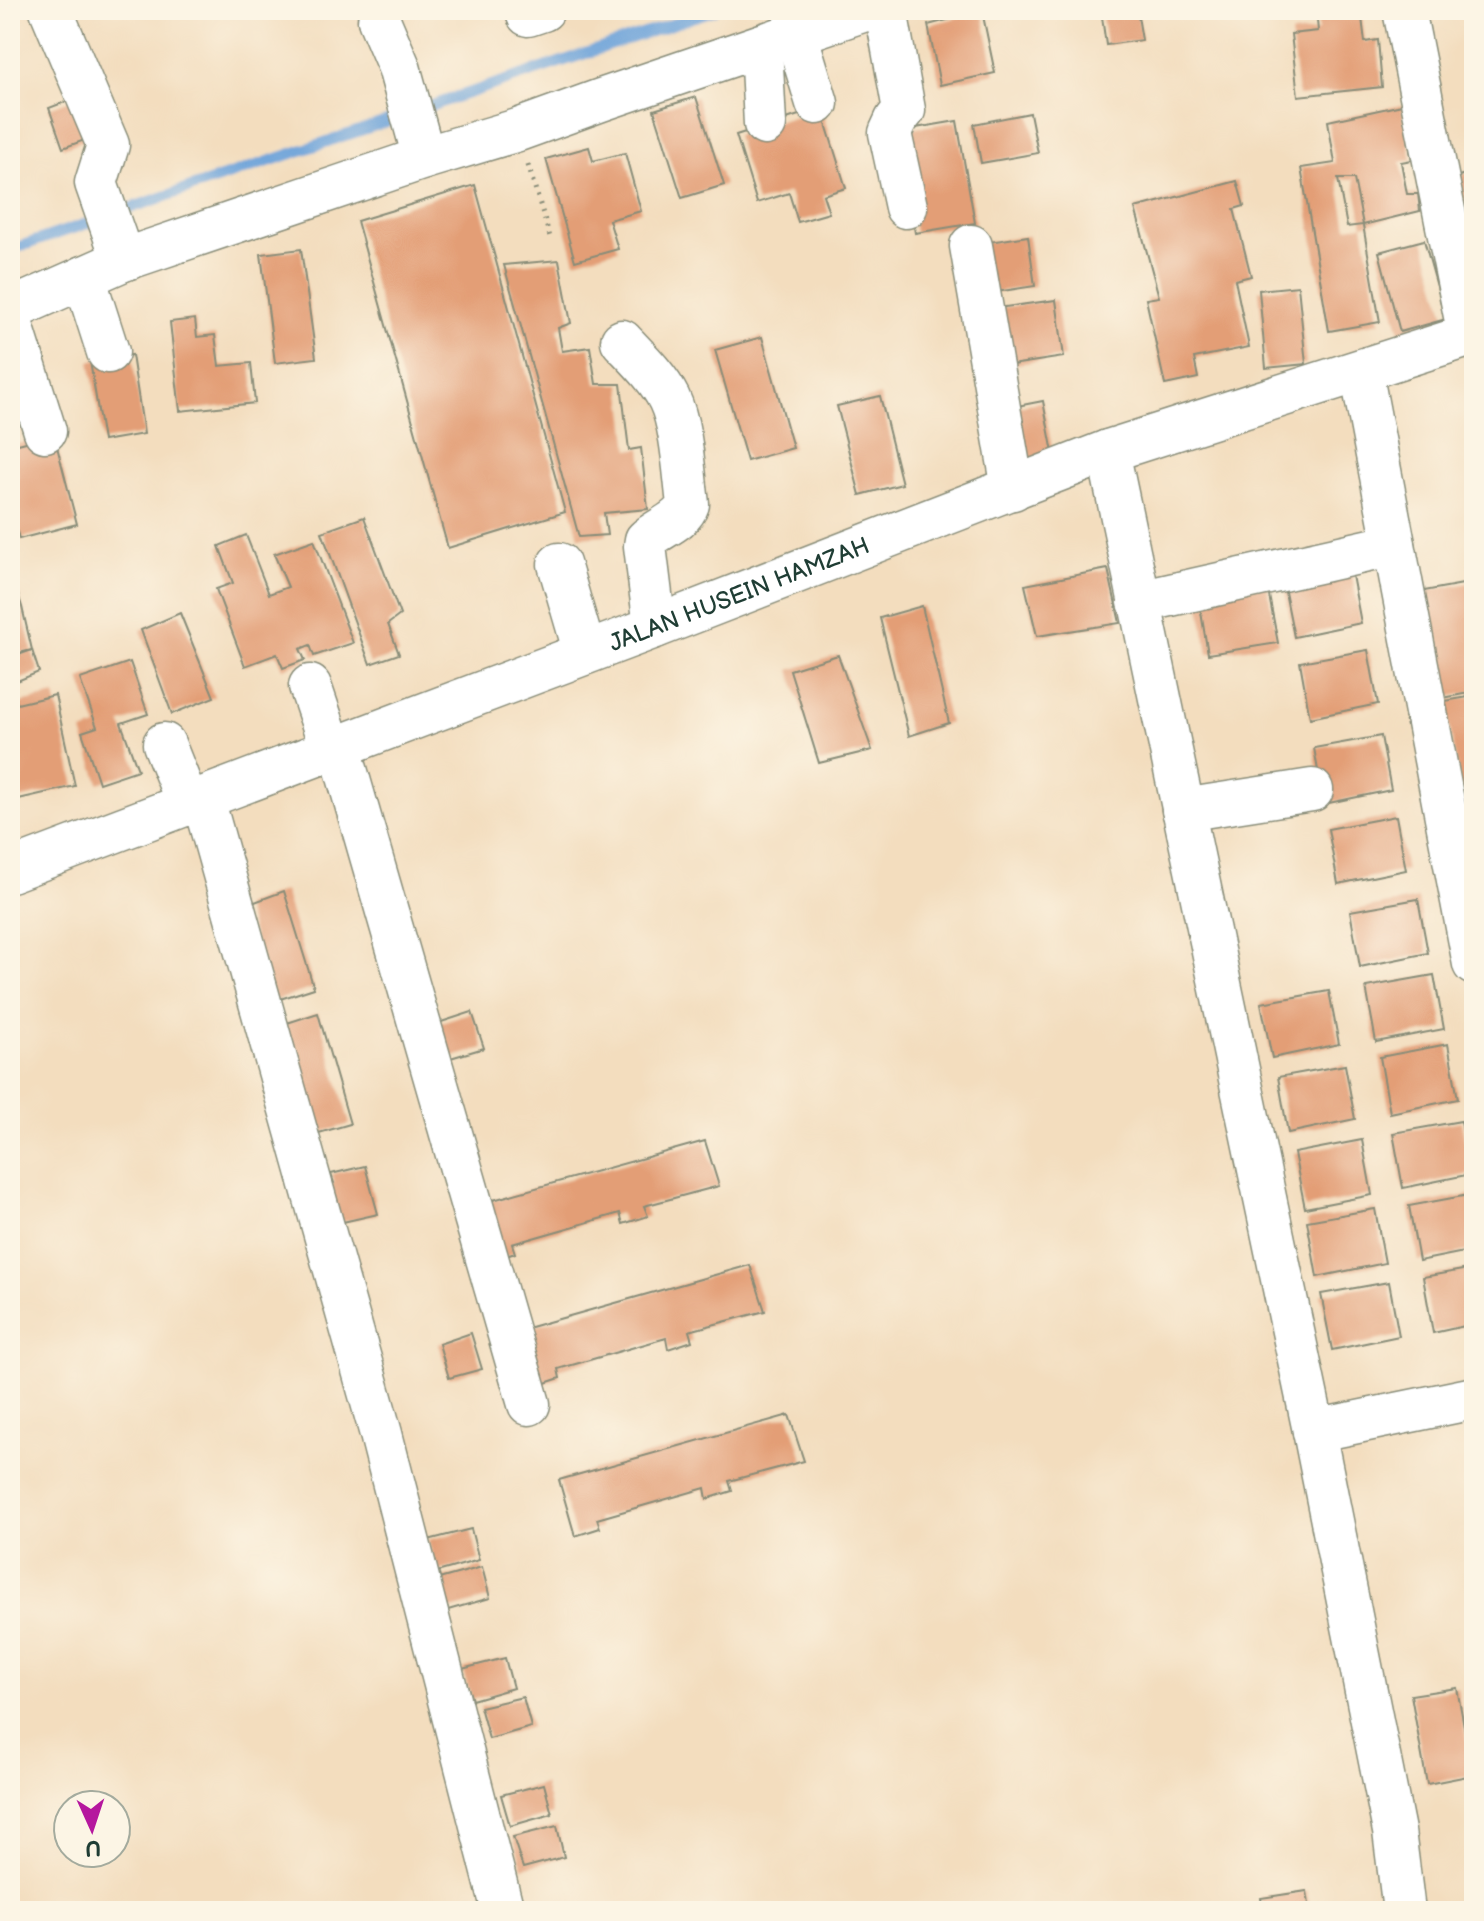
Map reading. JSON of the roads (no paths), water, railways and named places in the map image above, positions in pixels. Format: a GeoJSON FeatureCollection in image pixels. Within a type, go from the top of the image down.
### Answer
{"type":"FeatureCollection","features":[{"type":"Feature","properties":{"kind":"street"},"geometry":{"type":"LineString","coordinates":[[51,10],[108,145],[96,183],[118,248]]}},
{"type":"Feature","properties":{"kind":"street"},"geometry":{"type":"LineString","coordinates":[[10,310],[84,277],[118,248],[421,147],[518,130],[792,30],[865,10]]}},
{"type":"Feature","properties":{"kind":"street"},"geometry":{"type":"LineString","coordinates":[[886,10],[904,110],[890,133],[906,207]]}},
{"type":"Feature","properties":{"kind":"street"},"geometry":{"type":"LineString","coordinates":[[1404,10],[1471,335]]}},
{"type":"Feature","properties":{"kind":"street"},"geometry":{"type":"LineString","coordinates":[[379,20],[399,67],[421,147]]}},
{"type":"Feature","properties":{"kind":"street"},"geometry":{"type":"LineString","coordinates":[[792,30],[817,103]]}},
{"type":"Feature","properties":{"kind":"street"},"geometry":{"type":"LineString","coordinates":[[765,124],[792,30]]}},
{"type":"Feature","properties":{"kind":"street"},"geometry":{"type":"LineString","coordinates":[[971,246],[1013,489]]}},
{"type":"Feature","properties":{"kind":"street"},"geometry":{"type":"LineString","coordinates":[[84,277],[108,352]]}},
{"type":"Feature","properties":{"kind":"street"},"geometry":{"type":"LineString","coordinates":[[10,319],[45,431]]}},
{"type":"Feature","properties":{"kind":"street","name":"JALAN HUSEIN HAMZAH"},"geometry":{"type":"LineString","coordinates":[[10,871],[655,627],[1108,451],[1471,335]]}},
{"type":"Feature","properties":{"kind":"street"},"geometry":{"type":"LineString","coordinates":[[622,341],[653,374],[670,401],[677,426],[688,504],[679,517],[646,540],[655,627]]}},
{"type":"Feature","properties":{"kind":"street"},"geometry":{"type":"LineString","coordinates":[[1361,371],[1474,964]]}},
{"type":"Feature","properties":{"kind":"street"},"geometry":{"type":"LineString","coordinates":[[1108,451],[1314,1431],[1394,1831],[1404,1911]]}},
{"type":"Feature","properties":{"kind":"street"},"geometry":{"type":"LineString","coordinates":[[1139,602],[1394,545]]}},
{"type":"Feature","properties":{"kind":"street"},"geometry":{"type":"LineString","coordinates":[[559,564],[585,653]]}},
{"type":"Feature","properties":{"kind":"street"},"geometry":{"type":"LineString","coordinates":[[310,686],[335,746],[529,1404]]}},
{"type":"Feature","properties":{"kind":"street"},"geometry":{"type":"LineString","coordinates":[[164,744],[195,802],[381,1434],[503,1911]]}},
{"type":"Feature","properties":{"kind":"street"},"geometry":{"type":"LineString","coordinates":[[1183,810],[1312,790]]}},
{"type":"Feature","properties":{"kind":"street"},"geometry":{"type":"LineString","coordinates":[[1314,1431],[1474,1398]]}},
{"type":"Feature","properties":{"kind":"waterway"},"geometry":{"type":"LineString","coordinates":[[419,110],[714,10]]}},
{"type":"Feature","properties":{"kind":"waterway"},"geometry":{"type":"LineString","coordinates":[[116,213],[403,116]]}},
{"type":"Feature","properties":{"kind":"waterway"},"geometry":{"type":"LineString","coordinates":[[10,250],[100,219]]}}]}
